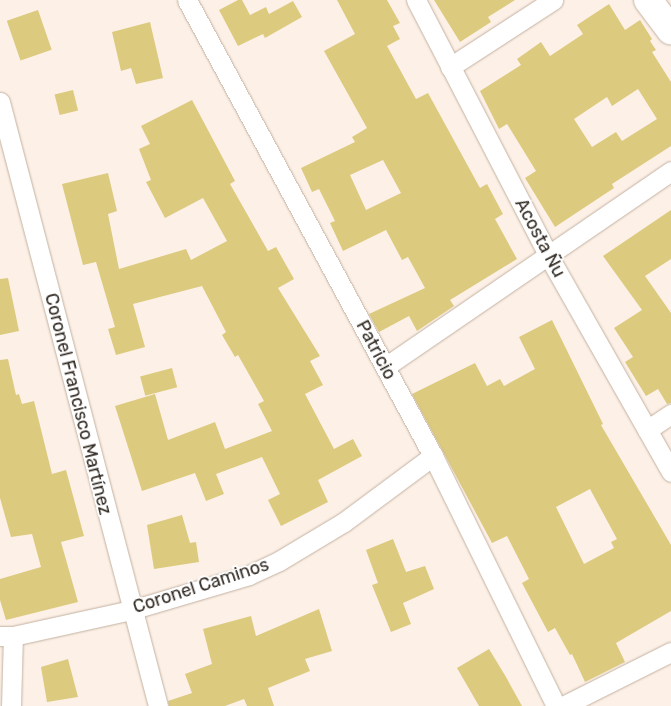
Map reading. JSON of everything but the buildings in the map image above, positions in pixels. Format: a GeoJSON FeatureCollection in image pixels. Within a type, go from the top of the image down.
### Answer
{"type":"FeatureCollection","features":[{"type":"Feature","properties":{"kind":"street","name":"Patricio"},"geometry":{"type":"LineString","coordinates":[[187,0],[432,456],[556,706]]}},
{"type":"Feature","properties":{"kind":"street","name":"Acosta Ñu"},"geometry":{"type":"LineString","coordinates":[[416,0],[550,257],[671,472]]}},
{"type":"Feature","properties":{"kind":"street"},"geometry":{"type":"LineString","coordinates":[[450,68],[553,0]]}},
{"type":"Feature","properties":{"kind":"street"},"geometry":{"type":"LineString","coordinates":[[648,0],[671,30]]}},
{"type":"Feature","properties":{"kind":"street","name":"Coronel Francisco Martínez"},"geometry":{"type":"LineString","coordinates":[[0,102],[131,610],[158,706]]}},
{"type":"Feature","properties":{"kind":"street"},"geometry":{"type":"LineString","coordinates":[[385,367],[550,257],[671,172]]}},
{"type":"Feature","properties":{"kind":"street"},"geometry":{"type":"LineString","coordinates":[[648,430],[671,414]]}},
{"type":"Feature","properties":{"kind":"street","name":"Coronel Caminos"},"geometry":{"type":"LineString","coordinates":[[6,636],[131,610],[249,575],[279,561],[344,522],[432,456]]}},
{"type":"Feature","properties":{"kind":"street"},"geometry":{"type":"LineString","coordinates":[[6,636],[10,706]]}},
{"type":"Feature","properties":{"kind":"street"},"geometry":{"type":"LineString","coordinates":[[563,706],[671,652]]}}]}
